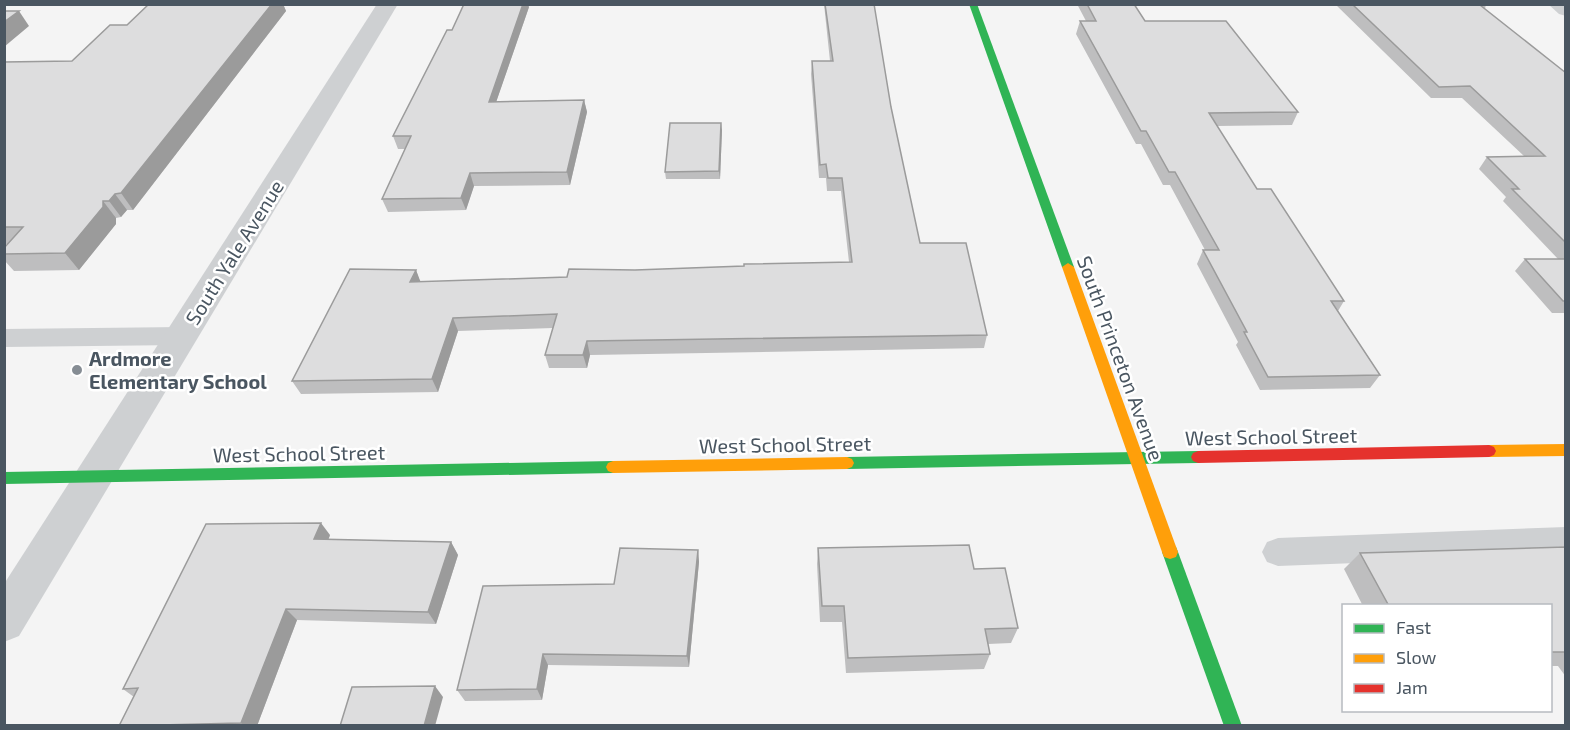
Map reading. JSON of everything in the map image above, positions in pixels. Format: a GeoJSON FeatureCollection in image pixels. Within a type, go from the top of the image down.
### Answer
{"type":"FeatureCollection","features":[{"type":"Feature","properties":{"kind":"street","name":"South Yale Avenue"},"geometry":{"type":"LineString","coordinates":[[4,622],[388,4]]}},
{"type":"Feature","properties":{"kind":"street","name":"South Princeton Avenue"},"geometry":{"type":"LineString","coordinates":[[973,4],[1233,726]]}},
{"type":"Feature","properties":{"kind":"street"},"geometry":{"type":"LineString","coordinates":[[1558,4],[1566,10]]}},
{"type":"Feature","properties":{"kind":"street","name":"West School Street"},"geometry":{"type":"LineString","coordinates":[[4,478],[1566,450]]}},
{"type":"Feature","properties":{"kind":"lane"},"geometry":{"type":"LineString","coordinates":[[4,338],[182,336]]}},
{"type":"Feature","properties":{"kind":"lane"},"geometry":{"type":"LineString","coordinates":[[1278,552],[1566,541]]}},
{"type":"Feature","properties":{"kind":"building"},"geometry":{"type":"Polygon","coordinates":[[[149,4],[272,4],[121,193],[115,194],[109,201],[103,201],[103,207],[65,253],[4,254],[4,248],[23,227],[4,227],[4,62],[72,61],[110,25],[127,25],[149,4]]]}},
{"type":"Feature","properties":{"kind":"building"},"geometry":{"type":"Polygon","coordinates":[[[464,4],[523,4],[489,102],[584,100],[567,172],[470,173],[461,198],[382,199],[411,136],[393,136],[447,30],[452,30],[464,4]]]}},
{"type":"Feature","properties":{"kind":"building"},"geometry":{"type":"Polygon","coordinates":[[[825,4],[874,4],[891,107],[920,243],[966,243],[987,335],[587,341],[583,355],[545,355],[557,314],[453,318],[432,379],[292,381],[350,269],[416,270],[410,282],[567,277],[569,269],[635,270],[744,266],[744,264],[852,262],[842,178],[828,178],[826,164],[820,165],[812,61],[833,61],[825,4]]]}},
{"type":"Feature","properties":{"kind":"building"},"geometry":{"type":"Polygon","coordinates":[[[1087,4],[1134,4],[1145,21],[1226,21],[1298,112],[1209,113],[1257,189],[1271,189],[1344,301],[1331,301],[1380,375],[1268,377],[1244,332],[1247,332],[1203,250],[1219,250],[1175,172],[1169,172],[1146,131],[1141,131],[1080,21],[1096,21],[1087,4]]]}},
{"type":"Feature","properties":{"kind":"building"},"geometry":{"type":"Polygon","coordinates":[[[1352,4],[1486,4],[1480,5],[1566,73],[1566,243],[1512,189],[1519,189],[1487,157],[1545,156],[1470,86],[1439,87],[1352,4]]]}},
{"type":"Feature","properties":{"kind":"building"},"geometry":{"type":"Polygon","coordinates":[[[4,11],[19,11],[4,22],[4,11]]]}},
{"type":"Feature","properties":{"kind":"building"},"geometry":{"type":"Polygon","coordinates":[[[670,123],[721,123],[719,171],[665,172],[670,123]]]}},
{"type":"Feature","properties":{"kind":"building"},"geometry":{"type":"Polygon","coordinates":[[[1525,259],[1566,259],[1566,301],[1563,301],[1525,259]]]}},
{"type":"Feature","properties":{"kind":"building"},"geometry":{"type":"Polygon","coordinates":[[[321,523],[314,539],[451,542],[428,612],[286,609],[241,723],[119,726],[138,688],[123,689],[206,524],[321,523]]]}},
{"type":"Feature","properties":{"kind":"building"},"geometry":{"type":"Polygon","coordinates":[[[969,545],[974,569],[1005,568],[1018,628],[985,629],[990,654],[848,658],[844,606],[822,606],[818,548],[969,545]]]}},
{"type":"Feature","properties":{"kind":"building"},"geometry":{"type":"Polygon","coordinates":[[[1566,547],[1566,652],[1552,652],[1552,604],[1388,604],[1360,553],[1566,547]]]}},
{"type":"Feature","properties":{"kind":"building"},"geometry":{"type":"Polygon","coordinates":[[[620,548],[698,550],[687,656],[543,654],[537,689],[457,690],[483,586],[614,584],[620,548]]]}},
{"type":"Feature","properties":{"kind":"building"},"geometry":{"type":"Polygon","coordinates":[[[435,686],[424,726],[340,726],[352,687],[435,686]]]}},
{"type":"Feature","properties":{"kind":"traffic: fast"},"geometry":{"type":"LineString","coordinates":[[973,4],[1068,267]]}},
{"type":"Feature","properties":{"kind":"traffic: fast"},"geometry":{"type":"LineString","coordinates":[[847,463],[1198,457]]}},
{"type":"Feature","properties":{"kind":"traffic: fast"},"geometry":{"type":"LineString","coordinates":[[4,478],[613,467]]}},
{"type":"Feature","properties":{"kind":"traffic: fast"},"geometry":{"type":"LineString","coordinates":[[1170,552],[1233,726]]}},
{"type":"Feature","properties":{"kind":"traffic: slow"},"geometry":{"type":"LineString","coordinates":[[1068,267],[1170,552]]}},
{"type":"Feature","properties":{"kind":"traffic: slow"},"geometry":{"type":"LineString","coordinates":[[1489,451],[1566,450]]}},
{"type":"Feature","properties":{"kind":"traffic: slow"},"geometry":{"type":"LineString","coordinates":[[613,467],[847,463]]}},
{"type":"Feature","properties":{"kind":"traffic: jam"},"geometry":{"type":"LineString","coordinates":[[1198,457],[1489,451]]}},
{"type":"Feature","properties":{"kind":"place","name":"Ardmore Elementary School"},"geometry":{"type":"Point","coordinates":[77,370]}}]}
